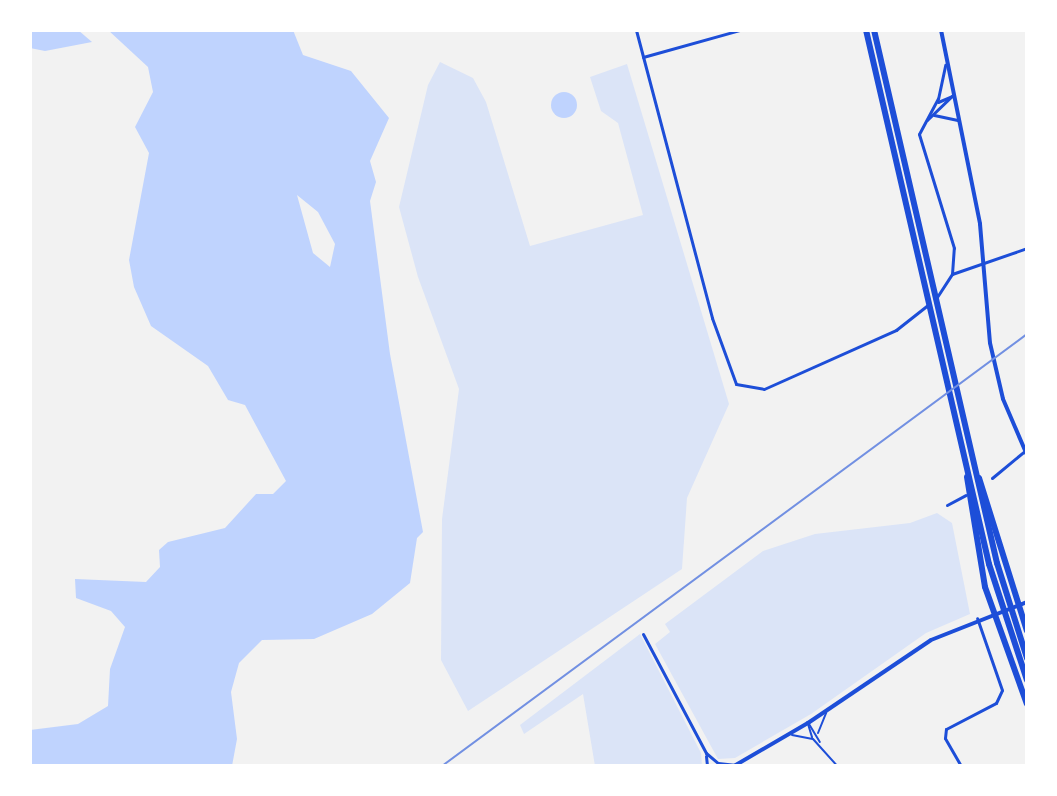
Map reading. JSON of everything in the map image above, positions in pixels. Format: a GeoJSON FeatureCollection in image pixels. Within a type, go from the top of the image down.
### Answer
{"type":"FeatureCollection","features":[{"type":"Feature","properties":{"kind":"highway"},"geometry":{"type":"LineString","coordinates":[[865,30],[873,34],[969,461],[1002,597],[1027,680]]}},
{"type":"Feature","properties":{"kind":"highway"},"geometry":{"type":"LineString","coordinates":[[969,461],[1027,631]]}},
{"type":"Feature","properties":{"kind":"highway"},"geometry":{"type":"LineString","coordinates":[[969,461],[989,602],[1027,704]]}},
{"type":"Feature","properties":{"kind":"highway"},"geometry":{"type":"LineString","coordinates":[[1008,616],[1027,658]]}},
{"type":"Feature","properties":{"kind":"street"},"geometry":{"type":"LineString","coordinates":[[636,30],[712,318],[736,384],[764,389],[896,330],[938,296],[952,274],[954,248],[921,145],[924,122],[935,104],[945,65]]}},
{"type":"Feature","properties":{"kind":"street"},"geometry":{"type":"LineString","coordinates":[[643,57],[740,30]]}},
{"type":"Feature","properties":{"kind":"street"},"geometry":{"type":"LineString","coordinates":[[941,30],[945,65],[983,251],[990,343],[1003,399],[1026,451],[992,478]]}},
{"type":"Feature","properties":{"kind":"street"},"geometry":{"type":"LineString","coordinates":[[935,104],[952,96]]}},
{"type":"Feature","properties":{"kind":"street"},"geometry":{"type":"LineString","coordinates":[[924,122],[952,96]]}},
{"type":"Feature","properties":{"kind":"street"},"geometry":{"type":"LineString","coordinates":[[934,115],[957,120]]}},
{"type":"Feature","properties":{"kind":"street"},"geometry":{"type":"LineString","coordinates":[[952,274],[1027,248]]}},
{"type":"Feature","properties":{"kind":"street"},"geometry":{"type":"LineString","coordinates":[[947,505],[966,495]]}},
{"type":"Feature","properties":{"kind":"street"},"geometry":{"type":"LineString","coordinates":[[713,760],[735,765],[808,723],[907,654],[977,618],[1027,602]]}},
{"type":"Feature","properties":{"kind":"street"},"geometry":{"type":"LineString","coordinates":[[961,766],[945,738],[946,729],[996,703],[1002,690],[977,618]]}},
{"type":"Feature","properties":{"kind":"street"},"geometry":{"type":"LineString","coordinates":[[643,634],[715,766]]}},
{"type":"Feature","properties":{"kind":"street"},"geometry":{"type":"LineString","coordinates":[[706,753],[708,766]]}},
{"type":"Feature","properties":{"kind":"lane"},"geometry":{"type":"LineString","coordinates":[[818,733],[829,709]]}},
{"type":"Feature","properties":{"kind":"lane"},"geometry":{"type":"LineString","coordinates":[[808,723],[818,733],[820,743]]}},
{"type":"Feature","properties":{"kind":"lane"},"geometry":{"type":"LineString","coordinates":[[808,723],[813,739]]}},
{"type":"Feature","properties":{"kind":"lane"},"geometry":{"type":"LineString","coordinates":[[788,735],[820,743],[837,766]]}},
{"type":"Feature","properties":{"kind":"shaded area"},"geometry":{"type":"Polygon","coordinates":[[[440,62],[473,78],[486,102],[530,246],[643,215],[618,123],[601,111],[590,77],[627,64],[729,404],[687,498],[682,569],[468,711],[441,660],[442,519],[459,389],[418,277],[399,207],[428,85],[440,62]]]}},
{"type":"Feature","properties":{"kind":"shaded area"},"geometry":{"type":"Polygon","coordinates":[[[937,513],[952,523],[970,614],[926,633],[811,714],[735,758],[718,759],[655,644],[670,632],[665,624],[763,551],[815,534],[910,523],[937,513]]]}},
{"type":"Feature","properties":{"kind":"shaded area"},"geometry":{"type":"Polygon","coordinates":[[[640,634],[701,753],[702,766],[595,766],[583,694],[524,734],[520,725],[640,634]]]}},
{"type":"Feature","properties":{"kind":"water"},"geometry":{"type":"Polygon","coordinates":[[[30,30],[78,30],[92,42],[45,51],[30,48],[30,30]]]}},
{"type":"Feature","properties":{"kind":"water"},"geometry":{"type":"Polygon","coordinates":[[[108,30],[293,30],[303,55],[351,71],[389,118],[370,161],[376,182],[370,201],[390,354],[423,532],[417,538],[410,583],[372,614],[314,639],[262,640],[239,663],[231,692],[237,739],[232,766],[30,766],[30,730],[78,724],[108,706],[110,669],[125,627],[111,611],[76,598],[75,579],[146,582],[160,567],[159,550],[168,542],[225,528],[256,494],[273,494],[286,481],[245,405],[228,400],[208,366],[151,326],[134,287],[129,260],[149,153],[135,127],[153,92],[148,67],[108,30]],[[297,195],[313,253],[330,267],[335,244],[318,212],[297,195]]]}},
{"type":"Feature","properties":{"kind":"water"},"geometry":{"type":"Polygon","coordinates":[[[564,92],[573,96],[577,105],[573,114],[564,118],[555,114],[551,105],[555,96],[564,92]]]}},
{"type":"Feature","properties":{"kind":"railway"},"geometry":{"type":"LineString","coordinates":[[442,766],[1027,334]]}}]}
